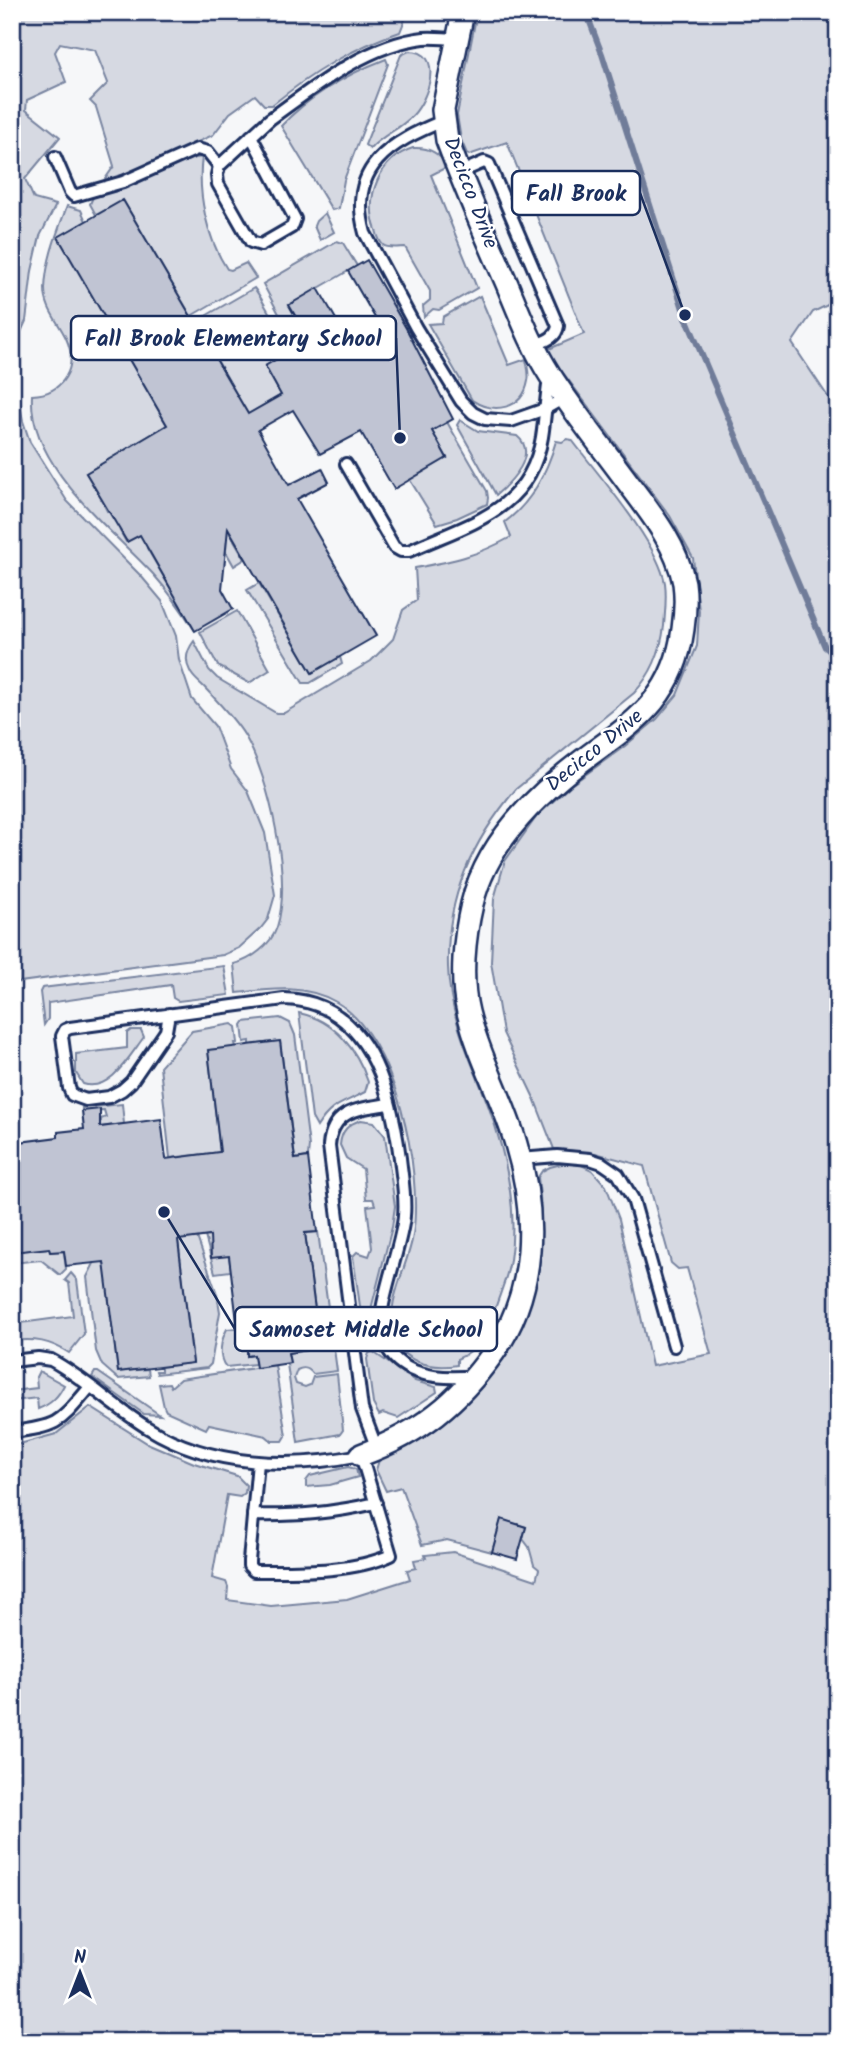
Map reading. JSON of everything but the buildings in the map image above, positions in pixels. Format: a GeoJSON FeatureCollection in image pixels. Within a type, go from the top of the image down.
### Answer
{"type":"FeatureCollection","features":[{"type":"Feature","properties":{"kind":"street","name":"Decicco Drive"},"geometry":{"type":"LineString","coordinates":[[369,1452],[420,1426],[458,1398],[478,1376],[504,1338],[520,1301],[528,1265],[531,1228],[527,1186],[467,1010],[464,980],[466,934],[473,900],[502,837],[526,808],[560,778],[621,732],[660,695],[680,652],[685,616],[684,584],[673,548],[644,503],[550,375],[534,346],[459,173],[443,121],[444,99],[463,12]]}},
{"type":"Feature","properties":{"kind":"lane"},"geometry":{"type":"LineString","coordinates":[[251,136],[295,219],[292,227],[261,244],[251,242],[218,184],[219,166],[251,136],[270,119],[333,73],[359,60],[422,38],[457,39]]}},
{"type":"Feature","properties":{"kind":"lane"},"geometry":{"type":"LineString","coordinates":[[443,121],[394,144],[376,162],[367,179],[362,199],[365,233],[414,324],[461,401],[473,413],[485,419],[512,421],[545,409],[566,397]]}},
{"type":"Feature","properties":{"kind":"lane"},"geometry":{"type":"LineString","coordinates":[[55,157],[70,192],[74,195],[123,182],[197,149],[208,152],[219,166]]}},
{"type":"Feature","properties":{"kind":"lane"},"geometry":{"type":"LineString","coordinates":[[459,173],[484,162],[489,164],[558,326],[553,337],[534,346]]}},
{"type":"Feature","properties":{"kind":"lane"},"geometry":{"type":"LineString","coordinates":[[346,464],[394,547],[401,551],[409,551],[485,518],[508,503],[524,484],[537,457],[542,439],[550,375]]}},
{"type":"Feature","properties":{"kind":"lane"},"geometry":{"type":"LineString","coordinates":[[169,1014],[166,1031],[125,1088],[109,1097],[78,1099],[72,1095],[62,1036],[65,1030],[169,1014],[284,999],[321,1006],[335,1013],[360,1037],[378,1068],[389,1104],[397,1138],[404,1218],[380,1321],[383,1337],[392,1355],[416,1373],[445,1378],[478,1376]]}},
{"type":"Feature","properties":{"kind":"lane"},"geometry":{"type":"LineString","coordinates":[[258,1462],[249,1561],[251,1569],[318,1570],[346,1567],[391,1555],[376,1503],[329,1146],[330,1136],[338,1120],[346,1113],[389,1104]]}},
{"type":"Feature","properties":{"kind":"lane"},"geometry":{"type":"LineString","coordinates":[[520,1159],[556,1156],[590,1159],[602,1163],[618,1174],[633,1199],[674,1346]]}},
{"type":"Feature","properties":{"kind":"lane"},"geometry":{"type":"LineString","coordinates":[[353,1341],[383,1337]]}},
{"type":"Feature","properties":{"kind":"lane"},"geometry":{"type":"LineString","coordinates":[[12,1361],[47,1359],[150,1430],[203,1451],[258,1462],[324,1462],[369,1452]]}},
{"type":"Feature","properties":{"kind":"lane"},"geometry":{"type":"LineString","coordinates":[[12,1432],[55,1424],[90,1387]]}},
{"type":"Feature","properties":{"kind":"lane"},"geometry":{"type":"LineString","coordinates":[[253,1516],[306,1516],[376,1503]]}},
{"type":"Feature","properties":{"kind":"shaded area"},"geometry":{"type":"Polygon","coordinates":[[[12,12],[408,12],[400,32],[333,62],[272,105],[264,105],[255,95],[230,113],[213,135],[132,172],[103,182],[114,166],[96,107],[90,101],[108,83],[95,50],[60,43],[55,52],[66,82],[27,100],[26,110],[60,137],[25,179],[34,199],[56,205],[40,236],[32,271],[26,321],[16,343],[14,370],[23,421],[30,442],[67,501],[162,601],[176,636],[179,660],[192,699],[215,726],[231,769],[248,791],[265,833],[275,895],[268,919],[261,928],[239,948],[223,955],[12,983],[12,323],[15,321],[12,321],[12,12]]]}},
{"type":"Feature","properties":{"kind":"shaded area"},"geometry":{"type":"Polygon","coordinates":[[[477,12],[838,12],[838,300],[813,312],[792,343],[836,409],[838,418],[838,2042],[12,2042],[12,1446],[56,1434],[90,1407],[147,1443],[194,1463],[237,1476],[246,1485],[245,1493],[240,1497],[227,1495],[212,1578],[226,1582],[227,1600],[271,1606],[347,1599],[410,1579],[407,1570],[416,1568],[414,1560],[426,1558],[425,1555],[453,1552],[536,1580],[539,1569],[534,1565],[529,1547],[523,1539],[526,1527],[501,1520],[492,1552],[447,1540],[422,1545],[401,1487],[386,1491],[376,1470],[379,1460],[433,1431],[468,1401],[510,1346],[534,1283],[541,1214],[538,1177],[550,1167],[573,1161],[592,1170],[606,1186],[619,1219],[652,1366],[711,1354],[687,1268],[678,1269],[671,1263],[644,1166],[595,1153],[554,1149],[534,1098],[503,1033],[491,962],[494,899],[505,861],[537,816],[571,785],[657,719],[677,695],[697,646],[699,611],[693,558],[670,516],[549,354],[549,349],[584,334],[507,142],[469,155],[461,140],[457,115],[477,12]]]}},
{"type":"Feature","properties":{"kind":"shaded area"},"geometry":{"type":"Polygon","coordinates":[[[409,51],[420,53],[427,59],[430,67],[428,88],[419,108],[408,120],[370,149],[365,145],[401,55],[409,51]]]}},
{"type":"Feature","properties":{"kind":"shaded area"},"geometry":{"type":"Polygon","coordinates":[[[386,59],[388,64],[344,180],[339,208],[332,210],[281,126],[330,86],[386,59]]]}},
{"type":"Feature","properties":{"kind":"shaded area"},"geometry":{"type":"Polygon","coordinates":[[[413,148],[432,151],[446,165],[431,175],[477,288],[439,310],[433,309],[424,317],[423,306],[430,300],[430,291],[405,247],[388,247],[382,244],[377,234],[372,205],[373,192],[383,170],[401,153],[413,148]]]}},
{"type":"Feature","properties":{"kind":"shaded area"},"geometry":{"type":"Polygon","coordinates":[[[202,157],[202,201],[214,244],[227,269],[231,270],[246,263],[256,278],[191,316],[123,200],[96,215],[90,204],[93,197],[128,186],[183,160],[202,157]]]}},
{"type":"Feature","properties":{"kind":"shaded area"},"geometry":{"type":"Polygon","coordinates":[[[67,206],[81,210],[86,221],[59,237],[167,425],[86,473],[108,502],[104,505],[107,511],[112,509],[124,529],[120,531],[126,542],[174,516],[181,526],[147,548],[195,631],[153,574],[75,494],[43,446],[34,421],[32,395],[52,390],[60,384],[66,377],[71,359],[66,338],[50,309],[45,289],[50,257],[67,206]]]}},
{"type":"Feature","properties":{"kind":"shaded area"},"geometry":{"type":"Polygon","coordinates":[[[325,213],[334,232],[320,240],[314,226],[325,213]]]}},
{"type":"Feature","properties":{"kind":"shaded area"},"geometry":{"type":"Polygon","coordinates":[[[337,241],[343,243],[357,266],[289,305],[303,330],[292,332],[286,327],[263,284],[337,241]]]}},
{"type":"Feature","properties":{"kind":"shaded area"},"geometry":{"type":"Polygon","coordinates":[[[254,288],[281,330],[288,335],[307,336],[309,340],[265,366],[281,395],[248,414],[195,322],[254,288]]]}},
{"type":"Feature","properties":{"kind":"shaded area"},"geometry":{"type":"Polygon","coordinates":[[[480,296],[509,365],[526,359],[529,376],[525,391],[520,398],[506,407],[489,407],[472,400],[428,324],[442,323],[443,317],[480,296]]]}},
{"type":"Feature","properties":{"kind":"shaded area"},"geometry":{"type":"Polygon","coordinates":[[[460,420],[478,431],[517,436],[523,443],[524,459],[520,467],[496,495],[457,425],[460,420]]]}},
{"type":"Feature","properties":{"kind":"shaded area"},"geometry":{"type":"Polygon","coordinates":[[[447,422],[487,491],[488,498],[487,504],[437,524],[410,480],[447,458],[432,431],[447,422]]]}},
{"type":"Feature","properties":{"kind":"shaded area"},"geometry":{"type":"Polygon","coordinates":[[[572,440],[611,490],[651,548],[665,583],[664,626],[654,662],[634,693],[516,789],[500,809],[475,850],[457,894],[449,941],[451,999],[459,1030],[490,1109],[502,1151],[511,1195],[512,1238],[506,1277],[482,1337],[472,1350],[457,1359],[457,1365],[427,1365],[402,1351],[393,1333],[392,1309],[413,1235],[414,1176],[401,1107],[375,1044],[357,1019],[324,996],[287,989],[237,993],[234,964],[260,951],[277,927],[281,907],[280,857],[270,803],[254,755],[236,723],[192,675],[187,655],[194,641],[209,670],[217,678],[276,713],[284,713],[371,661],[393,639],[403,610],[417,600],[415,568],[464,557],[511,537],[505,522],[531,496],[548,464],[556,441],[572,440]]]}},
{"type":"Feature","properties":{"kind":"shaded area"},"geometry":{"type":"Polygon","coordinates":[[[216,509],[245,559],[234,566],[216,534],[216,509]]]}},
{"type":"Feature","properties":{"kind":"shaded area"},"geometry":{"type":"Polygon","coordinates":[[[259,583],[312,673],[340,657],[342,664],[310,683],[303,683],[247,590],[259,583]]]}},
{"type":"Feature","properties":{"kind":"shaded area"},"geometry":{"type":"Polygon","coordinates":[[[237,611],[270,670],[249,683],[218,666],[200,632],[237,611]]]}},
{"type":"Feature","properties":{"kind":"shaded area"},"geometry":{"type":"Polygon","coordinates":[[[224,966],[229,995],[178,1001],[173,998],[171,985],[48,1003],[48,1019],[44,1025],[40,992],[42,988],[224,966]]]}},
{"type":"Feature","properties":{"kind":"shaded area"},"geometry":{"type":"Polygon","coordinates":[[[299,1013],[323,1022],[342,1038],[358,1058],[368,1082],[365,1092],[333,1109],[317,1127],[312,1118],[299,1013]]]}},
{"type":"Feature","properties":{"kind":"shaded area"},"geometry":{"type":"Polygon","coordinates":[[[280,1018],[290,1023],[295,1035],[309,1146],[308,1157],[295,1159],[280,1041],[250,1045],[250,1041],[244,1042],[242,1025],[244,1022],[280,1018]]]}},
{"type":"Feature","properties":{"kind":"shaded area"},"geometry":{"type":"Polygon","coordinates":[[[232,1024],[236,1027],[236,1047],[208,1050],[220,1152],[170,1158],[160,1067],[192,1031],[232,1024]]]}},
{"type":"Feature","properties":{"kind":"shaded area"},"geometry":{"type":"Polygon","coordinates":[[[141,1030],[144,1037],[118,1071],[102,1083],[83,1084],[76,1073],[76,1054],[127,1048],[127,1033],[141,1030]]]}},
{"type":"Feature","properties":{"kind":"shaded area"},"geometry":{"type":"Polygon","coordinates":[[[122,1104],[124,1124],[84,1129],[84,1123],[101,1121],[106,1117],[104,1110],[82,1111],[82,1108],[122,1104]]]}},
{"type":"Feature","properties":{"kind":"shaded area"},"geometry":{"type":"Polygon","coordinates":[[[361,1120],[374,1122],[385,1136],[395,1206],[367,1325],[363,1328],[353,1256],[357,1252],[369,1256],[372,1248],[367,1206],[375,1205],[373,1199],[366,1199],[363,1169],[346,1158],[340,1145],[346,1129],[361,1120]]]}},
{"type":"Feature","properties":{"kind":"shaded area"},"geometry":{"type":"Polygon","coordinates":[[[318,1232],[329,1315],[316,1317],[305,1233],[318,1232]]]}},
{"type":"Feature","properties":{"kind":"shaded area"},"geometry":{"type":"Polygon","coordinates":[[[231,1233],[227,1244],[231,1271],[215,1273],[205,1236],[231,1233]]]}},
{"type":"Feature","properties":{"kind":"shaded area"},"geometry":{"type":"Polygon","coordinates":[[[197,1237],[217,1294],[220,1312],[211,1364],[207,1368],[157,1374],[156,1371],[161,1371],[161,1367],[193,1363],[178,1240],[197,1237]]]}},
{"type":"Feature","properties":{"kind":"shaded area"},"geometry":{"type":"Polygon","coordinates":[[[103,1246],[118,1372],[148,1369],[149,1376],[118,1379],[102,1365],[96,1351],[87,1277],[103,1246]]]}},
{"type":"Feature","properties":{"kind":"shaded area"},"geometry":{"type":"Polygon","coordinates":[[[49,1248],[50,1252],[64,1251],[66,1269],[60,1275],[41,1260],[12,1263],[12,1252],[49,1248]]]}},
{"type":"Feature","properties":{"kind":"shaded area"},"geometry":{"type":"Polygon","coordinates":[[[71,1273],[77,1280],[84,1334],[69,1353],[42,1341],[12,1341],[12,1317],[21,1323],[73,1316],[69,1283],[65,1280],[71,1273]]]}},
{"type":"Feature","properties":{"kind":"shaded area"},"geometry":{"type":"Polygon","coordinates":[[[330,1319],[337,1371],[313,1374],[301,1368],[297,1370],[294,1378],[296,1384],[305,1387],[310,1385],[313,1377],[337,1374],[343,1430],[340,1434],[298,1442],[287,1364],[290,1363],[288,1353],[320,1348],[316,1321],[330,1319]]]}},
{"type":"Feature","properties":{"kind":"shaded area"},"geometry":{"type":"Polygon","coordinates":[[[238,1328],[240,1346],[247,1350],[247,1356],[254,1355],[255,1364],[226,1367],[221,1353],[223,1338],[227,1329],[238,1328]]]}},
{"type":"Feature","properties":{"kind":"shaded area"},"geometry":{"type":"Polygon","coordinates":[[[373,1352],[415,1381],[436,1387],[437,1392],[398,1418],[383,1413],[379,1415],[373,1404],[367,1359],[369,1353],[373,1352]]]}},
{"type":"Feature","properties":{"kind":"shaded area"},"geometry":{"type":"Polygon","coordinates":[[[275,1365],[286,1436],[283,1441],[272,1441],[266,1436],[209,1424],[206,1429],[166,1411],[164,1407],[159,1384],[169,1383],[171,1387],[180,1379],[275,1365]]]}},
{"type":"Feature","properties":{"kind":"shaded area"},"geometry":{"type":"Polygon","coordinates":[[[39,1371],[64,1385],[57,1397],[38,1409],[37,1398],[12,1401],[12,1391],[37,1388],[36,1377],[39,1371]]]}},
{"type":"Feature","properties":{"kind":"shaded area"},"geometry":{"type":"Polygon","coordinates":[[[95,1372],[160,1415],[144,1414],[92,1377],[95,1372]]]}},
{"type":"Feature","properties":{"kind":"shaded area"},"geometry":{"type":"Polygon","coordinates":[[[348,1467],[356,1469],[358,1477],[330,1485],[306,1487],[310,1476],[348,1467]]]}},
{"type":"Feature","properties":{"kind":"waterway"},"geometry":{"type":"LineString","coordinates":[[586,12],[602,54],[685,315],[825,647],[838,658]]}},
{"type":"Feature","properties":{"kind":"place","name":"Fall Brook"},"geometry":{"type":"Point","coordinates":[685,315]}},
{"type":"Feature","properties":{"kind":"place","name":"Fall Brook Elementary School"},"geometry":{"type":"Point","coordinates":[400,438]}},
{"type":"Feature","properties":{"kind":"place","name":"Samoset Middle School"},"geometry":{"type":"Point","coordinates":[164,1212]}}]}
